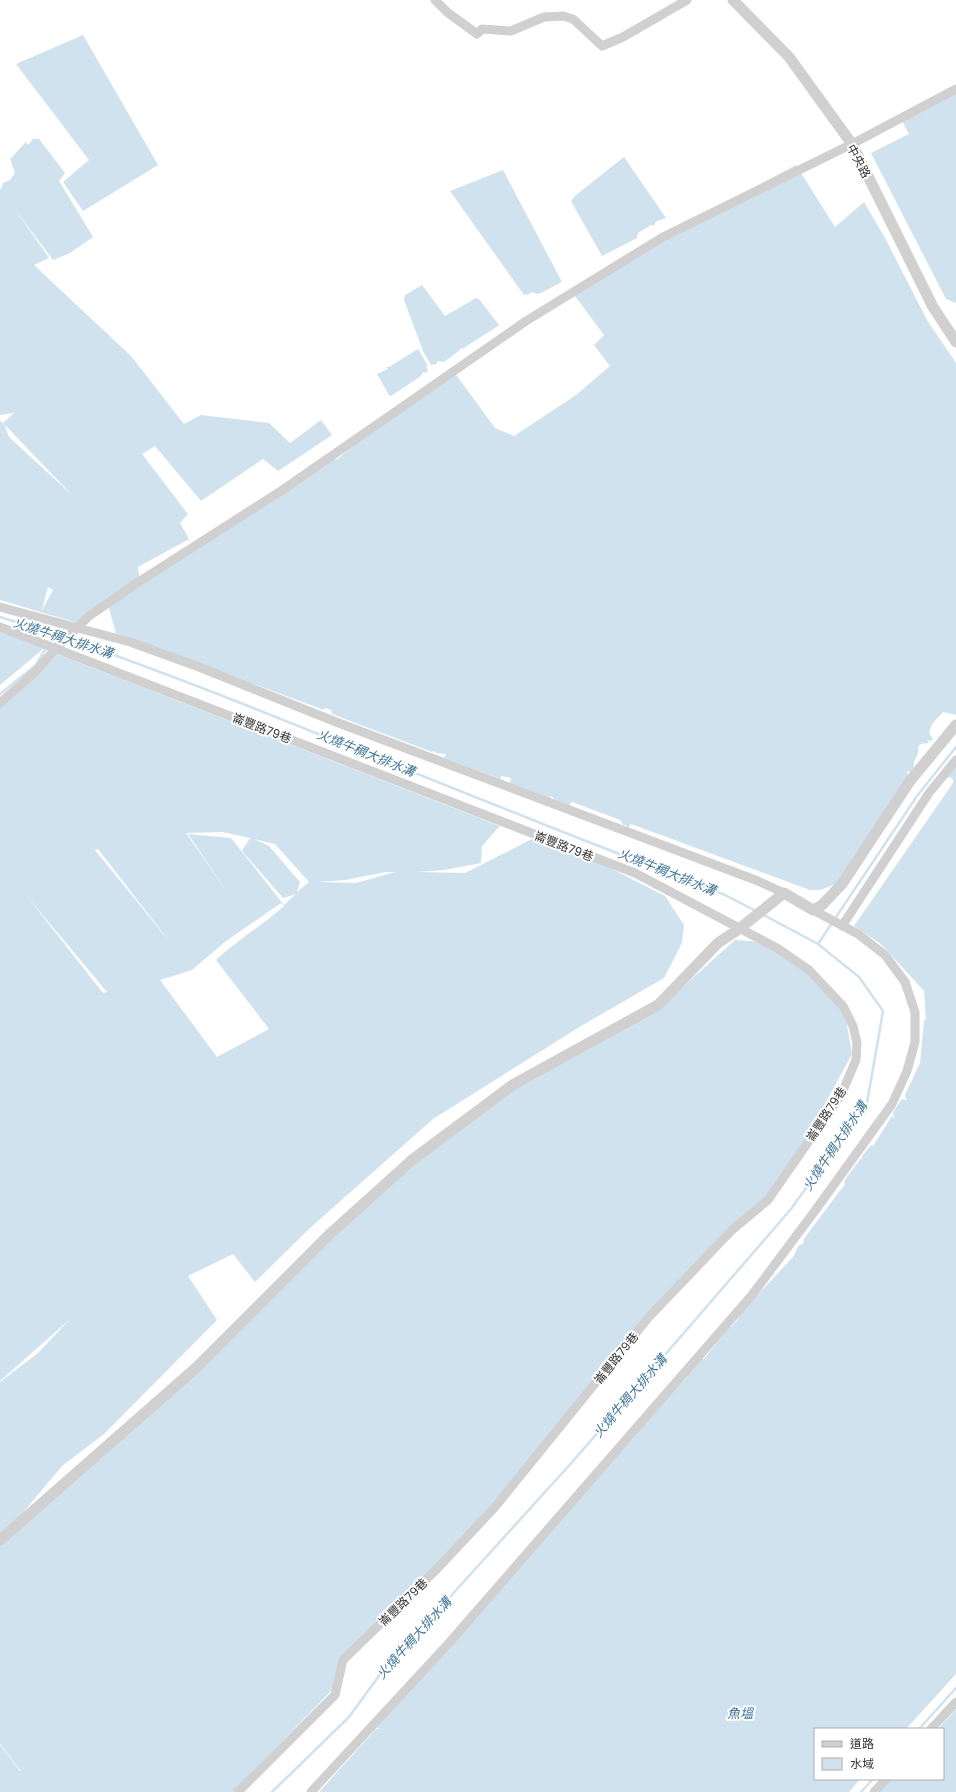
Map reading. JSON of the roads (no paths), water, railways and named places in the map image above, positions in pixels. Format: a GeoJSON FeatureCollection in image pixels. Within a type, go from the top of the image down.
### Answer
{"type":"FeatureCollection","features":[{"type":"Feature","properties":{"kind":"street"},"geometry":{"type":"LineString","coordinates":[[435,0],[447,12],[477,34],[482,29],[511,31],[544,17],[563,16],[573,19],[602,46],[623,37],[687,0]]}},
{"type":"Feature","properties":{"kind":"street","name":"中央路"},"geometry":{"type":"LineString","coordinates":[[733,0],[789,57],[852,144],[933,307],[956,342]]}},
{"type":"Feature","properties":{"kind":"street"},"geometry":{"type":"LineString","coordinates":[[0,703],[35,672],[76,627],[89,616],[140,581],[284,489],[526,321],[663,237],[852,144],[956,88]]}},
{"type":"Feature","properties":{"kind":"street"},"geometry":{"type":"LineString","coordinates":[[0,607],[130,642],[200,667],[344,725],[758,881],[858,934],[885,955],[905,982],[915,1012],[915,1042],[907,1071],[892,1104],[818,1208],[752,1295],[448,1644],[311,1792]]}},
{"type":"Feature","properties":{"kind":"street","name":"崙豐路79巷"},"geometry":{"type":"LineString","coordinates":[[0,627],[628,871],[777,948],[809,970],[843,1006],[853,1026],[857,1043],[856,1060],[841,1095],[768,1200],[732,1230],[650,1317],[495,1507],[437,1569],[343,1660],[335,1695],[238,1792]]}},
{"type":"Feature","properties":{"kind":"street"},"geometry":{"type":"LineString","coordinates":[[813,910],[822,905],[842,884],[910,781],[956,725]]}},
{"type":"Feature","properties":{"kind":"street"},"geometry":{"type":"LineString","coordinates":[[842,926],[929,793],[956,760]]}},
{"type":"Feature","properties":{"kind":"street"},"geometry":{"type":"LineString","coordinates":[[0,1540],[197,1367],[331,1233],[412,1160],[514,1084],[658,1005],[718,943],[784,894]]}},
{"type":"Feature","properties":{"kind":"street"},"geometry":{"type":"LineString","coordinates":[[933,1728],[956,1702]]}},
{"type":"Feature","properties":{"kind":"street"},"geometry":{"type":"LineString","coordinates":[[874,1792],[885,1780]]}},
{"type":"Feature","properties":{"kind":"water"},"geometry":{"type":"Polygon","coordinates":[[[83,35],[158,165],[83,211],[63,182],[89,160],[16,64],[83,35]]]}},
{"type":"Feature","properties":{"kind":"water"},"geometry":{"type":"Polygon","coordinates":[[[956,89],[956,303],[946,299],[871,153],[909,134],[901,119],[956,89]]]}},
{"type":"Feature","properties":{"kind":"water"},"geometry":{"type":"Polygon","coordinates":[[[33,139],[39,139],[65,173],[59,181],[93,237],[70,253],[53,260],[15,209],[49,258],[34,265],[131,356],[184,424],[201,415],[269,423],[290,443],[321,420],[332,435],[278,471],[263,459],[201,501],[155,446],[142,454],[188,514],[180,523],[189,539],[138,567],[140,581],[81,624],[0,600],[0,421],[3,423],[14,413],[0,415],[0,188],[1,189],[3,183],[10,180],[15,173],[10,159],[26,142],[28,145],[33,139]],[[4,424],[9,437],[73,496],[4,424]],[[48,587],[42,609],[42,610],[53,590],[48,587]]]}},
{"type":"Feature","properties":{"kind":"water"},"geometry":{"type":"Polygon","coordinates":[[[624,157],[666,218],[657,221],[653,226],[651,225],[638,233],[637,238],[602,256],[571,201],[576,195],[624,157]]]}},
{"type":"Feature","properties":{"kind":"water"},"geometry":{"type":"Polygon","coordinates":[[[796,165],[835,227],[864,202],[885,238],[927,320],[956,363],[956,715],[943,712],[932,724],[929,733],[933,739],[931,741],[927,740],[929,743],[920,744],[914,763],[914,769],[911,773],[907,771],[908,776],[836,884],[820,890],[810,890],[631,824],[628,828],[626,825],[623,825],[620,820],[575,803],[571,802],[569,806],[553,800],[554,798],[551,796],[550,798],[510,783],[511,778],[501,776],[501,779],[444,758],[446,754],[432,752],[332,714],[331,710],[325,708],[324,710],[116,633],[108,605],[328,453],[336,460],[451,368],[495,428],[514,436],[576,395],[610,366],[594,345],[604,335],[572,292],[645,245],[796,165]]]}},
{"type":"Feature","properties":{"kind":"water"},"geometry":{"type":"Polygon","coordinates":[[[503,170],[562,282],[541,293],[537,294],[531,292],[530,294],[524,295],[450,191],[503,170]]]}},
{"type":"Feature","properties":{"kind":"water"},"geometry":{"type":"Polygon","coordinates":[[[422,285],[445,316],[476,298],[479,299],[499,325],[462,349],[460,348],[460,350],[444,362],[438,361],[436,364],[431,365],[423,351],[404,300],[405,295],[422,285]]]}},
{"type":"Feature","properties":{"kind":"water"},"geometry":{"type":"Polygon","coordinates":[[[418,349],[428,366],[426,367],[428,370],[426,373],[423,372],[421,376],[391,396],[389,395],[377,374],[388,369],[386,367],[389,367],[418,349]]]}},
{"type":"Feature","properties":{"kind":"water"},"geometry":{"type":"Polygon","coordinates":[[[0,631],[48,645],[0,685],[0,631]]]}},
{"type":"Feature","properties":{"kind":"water"},"geometry":{"type":"Polygon","coordinates":[[[52,652],[500,826],[482,846],[481,863],[444,870],[417,872],[465,873],[532,839],[562,850],[567,846],[665,896],[684,925],[682,943],[664,978],[581,1026],[433,1119],[310,1228],[255,1282],[233,1254],[188,1276],[217,1320],[104,1434],[62,1466],[5,1534],[182,1380],[303,1261],[497,1092],[677,992],[735,940],[764,942],[819,977],[844,1008],[852,1054],[802,1146],[765,1200],[727,1229],[501,1496],[445,1556],[342,1657],[331,1691],[233,1792],[0,1792],[0,1745],[20,1771],[22,1769],[20,1770],[0,1744],[0,1382],[38,1353],[70,1319],[0,1381],[0,706],[52,652]],[[222,832],[186,833],[229,895],[188,834],[231,838],[284,905],[296,894],[283,898],[242,851],[250,838],[222,832]],[[254,839],[269,846],[300,882],[297,892],[309,882],[275,844],[254,839]],[[98,849],[95,850],[173,946],[98,849]],[[386,872],[345,880],[317,882],[356,883],[395,872],[386,872]],[[26,895],[103,993],[107,992],[26,895]],[[281,903],[226,941],[192,970],[160,980],[217,1057],[269,1029],[216,960],[284,906],[281,903]]]}},
{"type":"Feature","properties":{"kind":"water","name":"魚塭"},"geometry":{"type":"Polygon","coordinates":[[[956,766],[956,1674],[907,1728],[814,1728],[814,1780],[859,1780],[849,1792],[319,1792],[376,1729],[379,1729],[377,1727],[637,1434],[637,1429],[647,1423],[645,1421],[687,1377],[686,1375],[701,1358],[704,1359],[729,1327],[731,1327],[739,1318],[738,1316],[793,1257],[799,1245],[804,1242],[803,1240],[845,1184],[844,1181],[861,1158],[862,1160],[862,1156],[871,1145],[873,1146],[892,1116],[894,1118],[893,1112],[902,1099],[907,1100],[905,1096],[906,1093],[920,1063],[924,1021],[926,1019],[924,991],[881,944],[854,926],[953,783],[953,780],[950,777],[947,778],[956,766]]]}},
{"type":"Feature","properties":{"kind":"water"},"geometry":{"type":"Polygon","coordinates":[[[956,1709],[956,1792],[878,1792],[889,1780],[944,1780],[944,1728],[939,1728],[956,1709]]]}},
{"type":"Feature","properties":{"kind":"waterway","name":"火燒牛稠大排水溝"},"geometry":{"type":"LineString","coordinates":[[0,617],[64,637]]}},
{"type":"Feature","properties":{"kind":"waterway"},"geometry":{"type":"LineString","coordinates":[[49,644],[55,634]]}},
{"type":"Feature","properties":{"kind":"waterway","name":"火燒牛稠大排水溝"},"geometry":{"type":"LineString","coordinates":[[69,639],[182,680],[294,724],[570,835],[725,895],[756,911]]}},
{"type":"Feature","properties":{"kind":"waterway"},"geometry":{"type":"LineString","coordinates":[[0,694],[36,665],[46,648]]}},
{"type":"Feature","properties":{"kind":"waterway"},"geometry":{"type":"LineString","coordinates":[[818,944],[917,796],[956,747]]}},
{"type":"Feature","properties":{"kind":"waterway","name":"火燒牛稠大排水溝"},"geometry":{"type":"LineString","coordinates":[[272,1792],[349,1717],[381,1673],[574,1460],[791,1209],[867,1103],[883,1011],[859,977],[818,944],[762,914]]}},
{"type":"Feature","properties":{"kind":"waterway"},"geometry":{"type":"LineString","coordinates":[[920,1728],[956,1688]]}},
{"type":"Feature","properties":{"kind":"waterway"},"geometry":{"type":"LineString","coordinates":[[861,1792],[872,1780]]}}]}
